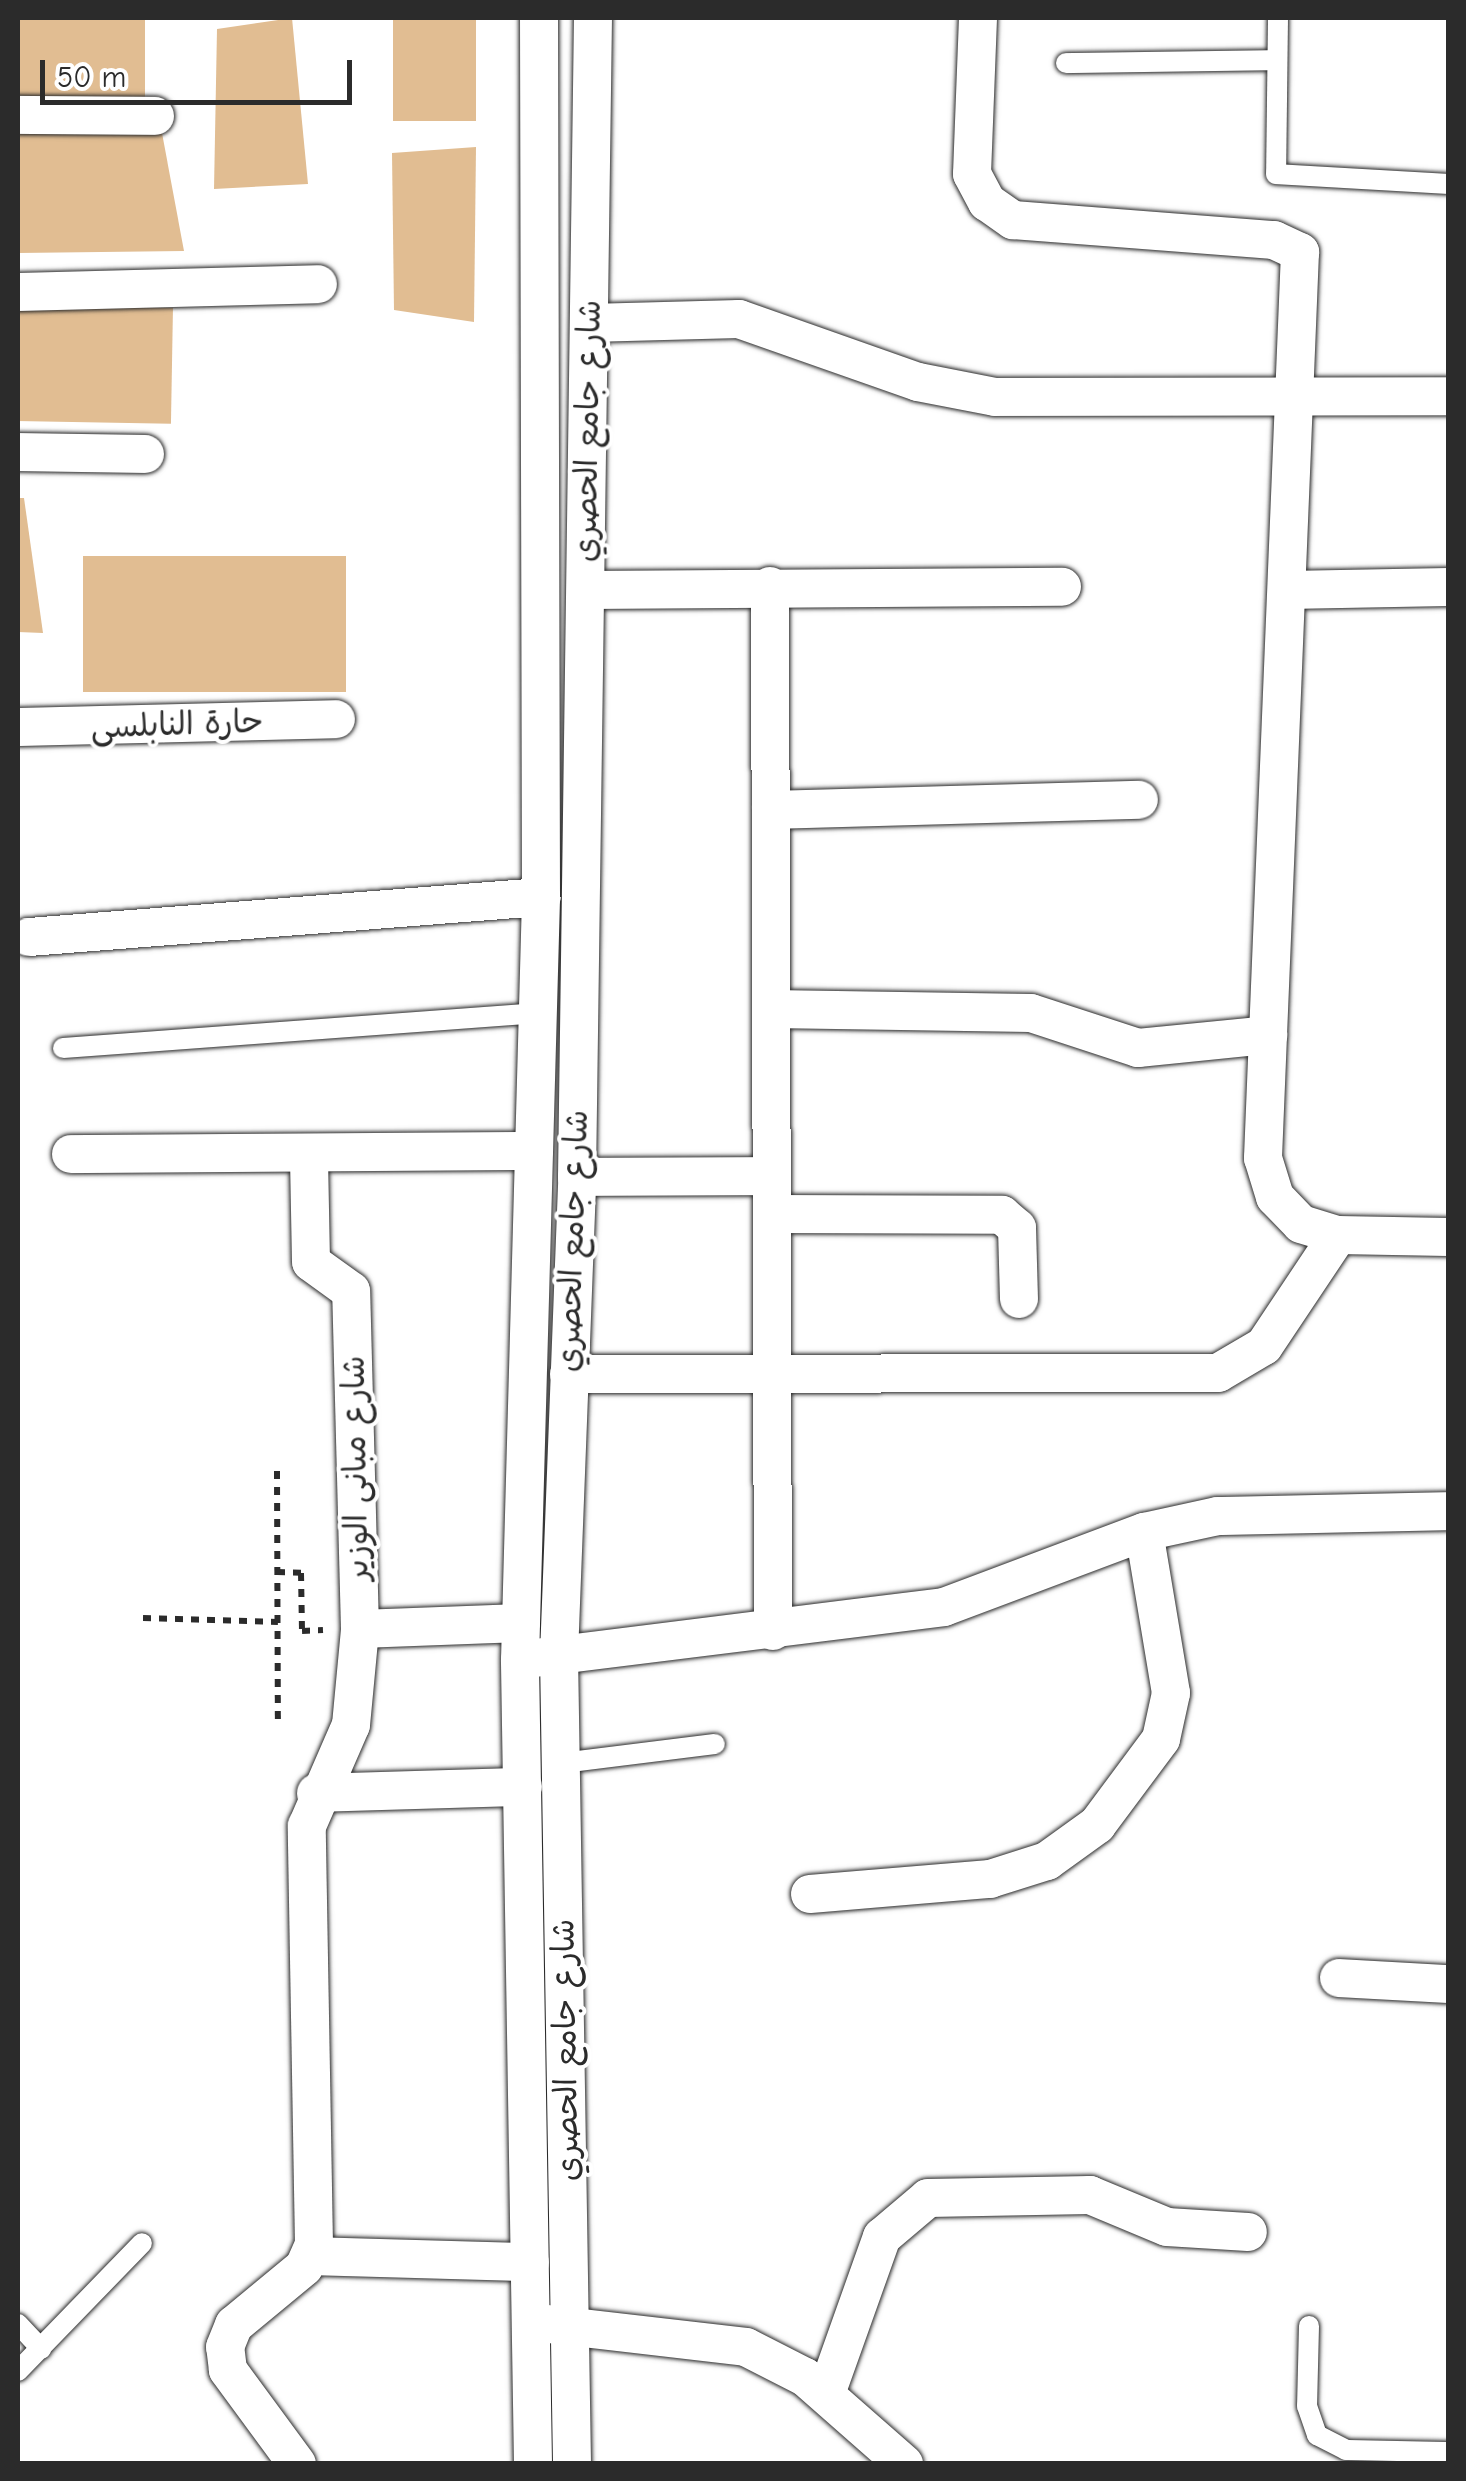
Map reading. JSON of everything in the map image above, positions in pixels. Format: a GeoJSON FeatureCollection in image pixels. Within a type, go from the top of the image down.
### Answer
{"type":"FeatureCollection","features":[{"type":"Feature","properties":{"kind":"street","name":"شارع جامع الحصري"},"geometry":{"type":"LineString","coordinates":[[533,2464],[520,1642],[541,897],[539,18]]}},
{"type":"Feature","properties":{"kind":"street","name":"شارع جامع الحصري"},"geometry":{"type":"LineString","coordinates":[[572,2464],[559,1656],[577,1177],[592,18]]}},
{"type":"Feature","properties":{"kind":"street"},"geometry":{"type":"LineString","coordinates":[[978,18],[972,174],[987,202],[1012,220],[1288,242],[1305,270],[1262,1158],[1275,1197],[1301,1224],[1338,1235],[1448,1237]]}},
{"type":"Feature","properties":{"kind":"street"},"geometry":{"type":"LineString","coordinates":[[18,115],[155,116]]}},
{"type":"Feature","properties":{"kind":"street"},"geometry":{"type":"LineString","coordinates":[[18,292],[318,284]]}},
{"type":"Feature","properties":{"kind":"street"},"geometry":{"type":"LineString","coordinates":[[589,323],[739,319],[918,382],[995,396],[1448,396]]}},
{"type":"Feature","properties":{"kind":"street"},"geometry":{"type":"LineString","coordinates":[[18,452],[145,454]]}},
{"type":"Feature","properties":{"kind":"street"},"geometry":{"type":"LineString","coordinates":[[770,586],[773,1630]]}},
{"type":"Feature","properties":{"kind":"street"},"geometry":{"type":"LineString","coordinates":[[587,590],[1062,587]]}},
{"type":"Feature","properties":{"kind":"street"},"geometry":{"type":"LineString","coordinates":[[1287,590],[1448,587]]}},
{"type":"Feature","properties":{"kind":"street","name":"حارة النابلسى"},"geometry":{"type":"LineString","coordinates":[[18,727],[336,719]]}},
{"type":"Feature","properties":{"kind":"street"},"geometry":{"type":"LineString","coordinates":[[771,810],[1140,800]]}},
{"type":"Feature","properties":{"kind":"street"},"geometry":{"type":"LineString","coordinates":[[29,937],[541,897]]}},
{"type":"Feature","properties":{"kind":"street"},"geometry":{"type":"LineString","coordinates":[[771,1009],[1031,1013],[1138,1048],[1268,1035]]}},
{"type":"Feature","properties":{"kind":"street"},"geometry":{"type":"LineString","coordinates":[[71,1154],[309,1158],[534,1151]]}},
{"type":"Feature","properties":{"kind":"street","name":"شارع مبانى الوزير"},"geometry":{"type":"LineString","coordinates":[[309,1158],[311,1262],[352,1291],[360,1629],[352,1725],[316,1793],[307,1826],[310,2256]]}},
{"type":"Feature","properties":{"kind":"street"},"geometry":{"type":"LineString","coordinates":[[577,1177],[772,1176]]}},
{"type":"Feature","properties":{"kind":"street"},"geometry":{"type":"LineString","coordinates":[[772,1214],[1002,1216],[1017,1228],[1019,1299]]}},
{"type":"Feature","properties":{"kind":"street"},"geometry":{"type":"LineString","coordinates":[[569,1374],[1218,1373],[1264,1346],[1338,1235]]}},
{"type":"Feature","properties":{"kind":"street"},"geometry":{"type":"LineString","coordinates":[[360,1629],[520,1642],[559,1656],[944,1607],[1144,1532],[1279,1510],[1448,1511]]}},
{"type":"Feature","properties":{"kind":"street"},"geometry":{"type":"LineString","coordinates":[[810,1894],[990,1880],[1048,1861],[1097,1826],[1160,1739],[1171,1694],[1144,1532]]}},
{"type":"Feature","properties":{"kind":"street"},"geometry":{"type":"LineString","coordinates":[[316,1793],[523,1787]]}},
{"type":"Feature","properties":{"kind":"street"},"geometry":{"type":"LineString","coordinates":[[1339,1978],[1448,1984]]}},
{"type":"Feature","properties":{"kind":"street"},"geometry":{"type":"LineString","coordinates":[[826,2394],[882,2237],[928,2198],[1090,2195],[1167,2226],[1248,2232]]}},
{"type":"Feature","properties":{"kind":"street"},"geometry":{"type":"LineString","coordinates":[[298,2464],[234,2380],[225,2347],[234,2324],[310,2256],[530,2262]]}},
{"type":"Feature","properties":{"kind":"street"},"geometry":{"type":"LineString","coordinates":[[532,2322],[746,2347],[826,2394],[904,2464]]}},
{"type":"Feature","properties":{"kind":"lane"},"geometry":{"type":"LineString","coordinates":[[1278,18],[1276,174],[1448,184]]}},
{"type":"Feature","properties":{"kind":"lane"},"geometry":{"type":"LineString","coordinates":[[1066,63],[1276,60]]}},
{"type":"Feature","properties":{"kind":"lane"},"geometry":{"type":"LineString","coordinates":[[63,1048],[536,1013]]}},
{"type":"Feature","properties":{"kind":"lane"},"geometry":{"type":"LineString","coordinates":[[562,1762],[715,1744]]}},
{"type":"Feature","properties":{"kind":"lane"},"geometry":{"type":"LineString","coordinates":[[18,2372],[142,2244]]}},
{"type":"Feature","properties":{"kind":"lane"},"geometry":{"type":"LineString","coordinates":[[18,2324],[42,2348]]}},
{"type":"Feature","properties":{"kind":"lane"},"geometry":{"type":"LineString","coordinates":[[1309,2326],[1307,2406],[1317,2436],[1346,2450],[1448,2452]]}},
{"type":"Feature","properties":{"kind":"path"},"geometry":{"type":"LineString","coordinates":[[277,1471],[278,1727]]}},
{"type":"Feature","properties":{"kind":"path"},"geometry":{"type":"LineString","coordinates":[[277,1572],[301,1573],[302,1631],[360,1629]]}},
{"type":"Feature","properties":{"kind":"path"},"geometry":{"type":"LineString","coordinates":[[143,1618],[278,1622]]}},
{"type":"Feature","properties":{"kind":"building"},"geometry":{"type":"Polygon","coordinates":[[[18,18],[145,18],[145,98],[18,98],[18,18]]]}},
{"type":"Feature","properties":{"kind":"building"},"geometry":{"type":"Polygon","coordinates":[[[292,18],[308,184],[214,189],[217,29],[292,18]]]}},
{"type":"Feature","properties":{"kind":"building"},"geometry":{"type":"Polygon","coordinates":[[[393,18],[476,18],[476,121],[393,121],[393,18]]]}},
{"type":"Feature","properties":{"kind":"building"},"geometry":{"type":"Polygon","coordinates":[[[18,131],[162,133],[184,251],[18,253],[18,131]]]}},
{"type":"Feature","properties":{"kind":"building"},"geometry":{"type":"Polygon","coordinates":[[[476,147],[474,322],[394,310],[392,153],[476,147]]]}},
{"type":"Feature","properties":{"kind":"building"},"geometry":{"type":"Polygon","coordinates":[[[18,305],[173,308],[171,424],[18,421],[18,305]]]}},
{"type":"Feature","properties":{"kind":"building"},"geometry":{"type":"Polygon","coordinates":[[[18,498],[24,498],[43,633],[18,632],[18,498]]]}},
{"type":"Feature","properties":{"kind":"building"},"geometry":{"type":"Polygon","coordinates":[[[83,556],[346,556],[346,692],[83,692],[83,556]]]}}]}
